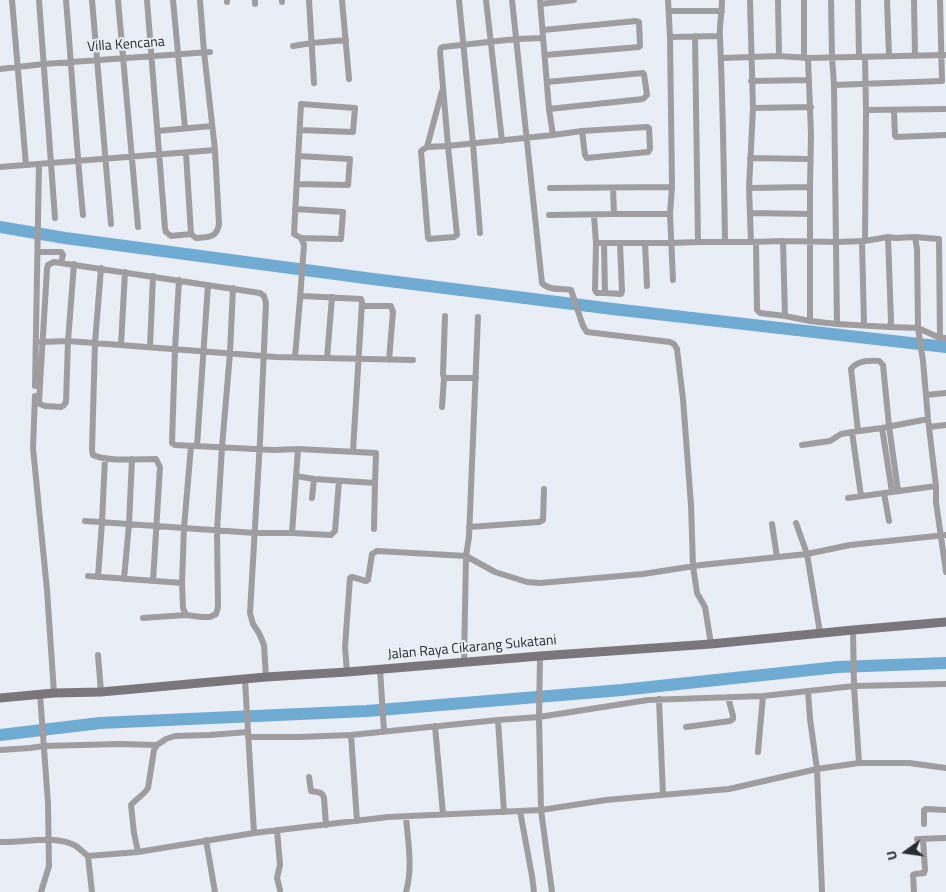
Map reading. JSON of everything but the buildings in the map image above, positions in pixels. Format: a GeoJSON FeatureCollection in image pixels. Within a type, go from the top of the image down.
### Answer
{"type":"FeatureCollection","features":[{"type":"Feature","properties":{"kind":"main road","name":"Jalan Raya Cikarang Sukatani"},"geometry":{"type":"LineString","coordinates":[[0,698],[40,694],[102,692],[711,644],[946,622]]}},
{"type":"Feature","properties":{"kind":"street"},"geometry":{"type":"LineString","coordinates":[[12,0],[26,165]]}},
{"type":"Feature","properties":{"kind":"street"},"geometry":{"type":"LineString","coordinates":[[39,0],[55,218]]}},
{"type":"Feature","properties":{"kind":"street"},"geometry":{"type":"LineString","coordinates":[[66,0],[83,216]]}},
{"type":"Feature","properties":{"kind":"street"},"geometry":{"type":"LineString","coordinates":[[92,0],[111,224]]}},
{"type":"Feature","properties":{"kind":"street"},"geometry":{"type":"LineString","coordinates":[[118,0],[138,227]]}},
{"type":"Feature","properties":{"kind":"street"},"geometry":{"type":"LineString","coordinates":[[147,0],[166,232],[171,236],[191,234],[196,238],[212,236],[217,233],[219,224],[207,52],[200,0]]}},
{"type":"Feature","properties":{"kind":"street"},"geometry":{"type":"LineString","coordinates":[[173,0],[185,128]]}},
{"type":"Feature","properties":{"kind":"street"},"geometry":{"type":"LineString","coordinates":[[308,0],[314,83]]}},
{"type":"Feature","properties":{"kind":"street"},"geometry":{"type":"LineString","coordinates":[[342,0],[349,79]]}},
{"type":"Feature","properties":{"kind":"street"},"geometry":{"type":"LineString","coordinates":[[459,0],[480,233]]}},
{"type":"Feature","properties":{"kind":"street"},"geometry":{"type":"LineString","coordinates":[[486,0],[502,141]]}},
{"type":"Feature","properties":{"kind":"street"},"geometry":{"type":"LineString","coordinates":[[512,0],[541,280],[544,286],[572,292],[583,326],[587,332],[670,342],[677,349],[683,399],[691,505],[693,566],[697,593],[705,607],[711,644]]}},
{"type":"Feature","properties":{"kind":"street"},"geometry":{"type":"LineString","coordinates":[[553,135],[540,2],[574,0]]}},
{"type":"Feature","properties":{"kind":"street"},"geometry":{"type":"LineString","coordinates":[[668,0],[672,187],[670,214],[673,280]]}},
{"type":"Feature","properties":{"kind":"street"},"geometry":{"type":"LineString","coordinates":[[722,0],[720,36],[725,242]]}},
{"type":"Feature","properties":{"kind":"street"},"geometry":{"type":"LineString","coordinates":[[596,243],[671,243],[698,242],[753,242],[783,241],[837,242],[915,237],[939,239],[943,338],[890,327],[810,321],[760,313],[757,310],[753,242],[750,213],[749,188],[753,108],[750,0]]}},
{"type":"Feature","properties":{"kind":"street"},"geometry":{"type":"LineString","coordinates":[[778,0],[779,56]]}},
{"type":"Feature","properties":{"kind":"street"},"geometry":{"type":"LineString","coordinates":[[804,0],[806,58],[811,108],[810,321]]}},
{"type":"Feature","properties":{"kind":"street"},"geometry":{"type":"LineString","coordinates":[[831,0],[837,242],[837,324]]}},
{"type":"Feature","properties":{"kind":"street"},"geometry":{"type":"LineString","coordinates":[[858,0],[866,110],[863,241],[864,325]]}},
{"type":"Feature","properties":{"kind":"street"},"geometry":{"type":"LineString","coordinates":[[887,0],[889,56]]}},
{"type":"Feature","properties":{"kind":"street"},"geometry":{"type":"LineString","coordinates":[[914,0],[915,56]]}},
{"type":"Feature","properties":{"kind":"street"},"geometry":{"type":"LineString","coordinates":[[834,85],[944,81],[940,0]]}},
{"type":"Feature","properties":{"kind":"street"},"geometry":{"type":"LineString","coordinates":[[669,11],[722,11]]}},
{"type":"Feature","properties":{"kind":"street"},"geometry":{"type":"LineString","coordinates":[[543,30],[639,22],[639,47],[545,55]]}},
{"type":"Feature","properties":{"kind":"street"},"geometry":{"type":"LineString","coordinates":[[695,36],[698,242]]}},
{"type":"Feature","properties":{"kind":"street"},"geometry":{"type":"LineString","coordinates":[[670,37],[720,36]]}},
{"type":"Feature","properties":{"kind":"street"},"geometry":{"type":"LineString","coordinates":[[543,38],[444,47],[440,50],[448,146],[457,235],[454,237],[428,238],[422,149],[427,147],[448,146],[473,144],[582,131],[648,127],[650,149],[648,152],[587,158],[582,131]]}},
{"type":"Feature","properties":{"kind":"street"},"geometry":{"type":"LineString","coordinates":[[293,46],[346,40]]}},
{"type":"Feature","properties":{"kind":"street","name":"Villa Kencana"},"geometry":{"type":"LineString","coordinates":[[0,68],[207,52]]}},
{"type":"Feature","properties":{"kind":"street"},"geometry":{"type":"LineString","coordinates":[[721,60],[723,58],[779,56],[806,58],[944,55]]}},
{"type":"Feature","properties":{"kind":"street"},"geometry":{"type":"LineString","coordinates":[[547,82],[643,73],[647,95],[643,99],[549,109]]}},
{"type":"Feature","properties":{"kind":"street"},"geometry":{"type":"LineString","coordinates":[[751,81],[809,80]]}},
{"type":"Feature","properties":{"kind":"street"},"geometry":{"type":"LineString","coordinates":[[427,147],[443,86]]}},
{"type":"Feature","properties":{"kind":"street"},"geometry":{"type":"LineString","coordinates":[[295,209],[343,212],[341,239],[301,238],[294,234],[295,209],[297,184],[298,156],[300,130],[301,104],[356,108],[353,132],[300,130]]}},
{"type":"Feature","properties":{"kind":"street"},"geometry":{"type":"LineString","coordinates":[[753,108],[811,108]]}},
{"type":"Feature","properties":{"kind":"street"},"geometry":{"type":"LineString","coordinates":[[866,110],[946,109]]}},
{"type":"Feature","properties":{"kind":"street"},"geometry":{"type":"LineString","coordinates":[[894,111],[896,137],[946,135]]}},
{"type":"Feature","properties":{"kind":"street"},"geometry":{"type":"LineString","coordinates":[[157,131],[212,126]]}},
{"type":"Feature","properties":{"kind":"street"},"geometry":{"type":"LineString","coordinates":[[0,167],[215,150]]}},
{"type":"Feature","properties":{"kind":"street"},"geometry":{"type":"LineString","coordinates":[[186,153],[191,234]]}},
{"type":"Feature","properties":{"kind":"street"},"geometry":{"type":"LineString","coordinates":[[297,184],[348,185],[350,159],[298,156]]}},
{"type":"Feature","properties":{"kind":"street"},"geometry":{"type":"LineString","coordinates":[[750,158],[810,159]]}},
{"type":"Feature","properties":{"kind":"street"},"geometry":{"type":"LineString","coordinates":[[39,164],[33,448],[47,590],[54,694]]}},
{"type":"Feature","properties":{"kind":"street"},"geometry":{"type":"LineString","coordinates":[[550,188],[672,187]]}},
{"type":"Feature","properties":{"kind":"street"},"geometry":{"type":"LineString","coordinates":[[749,188],[810,187]]}},
{"type":"Feature","properties":{"kind":"street"},"geometry":{"type":"LineString","coordinates":[[613,188],[614,214]]}},
{"type":"Feature","properties":{"kind":"street"},"geometry":{"type":"LineString","coordinates":[[750,213],[810,214]]}},
{"type":"Feature","properties":{"kind":"street"},"geometry":{"type":"LineString","coordinates":[[549,215],[670,214]]}},
{"type":"Feature","properties":{"kind":"street"},"geometry":{"type":"LineString","coordinates":[[594,215],[596,243],[595,290],[597,293],[621,294],[620,243]]}},
{"type":"Feature","properties":{"kind":"street"},"geometry":{"type":"LineString","coordinates":[[915,237],[919,332],[936,486],[936,502],[943,535],[946,572]]}},
{"type":"Feature","properties":{"kind":"street"},"geometry":{"type":"LineString","coordinates":[[295,357],[304,245],[301,238]]}},
{"type":"Feature","properties":{"kind":"street"},"geometry":{"type":"LineString","coordinates":[[888,238],[890,327]]}},
{"type":"Feature","properties":{"kind":"street"},"geometry":{"type":"LineString","coordinates":[[783,241],[785,316]]}},
{"type":"Feature","properties":{"kind":"street"},"geometry":{"type":"LineString","coordinates":[[604,243],[605,293]]}},
{"type":"Feature","properties":{"kind":"street"},"geometry":{"type":"LineString","coordinates":[[645,243],[648,286]]}},
{"type":"Feature","properties":{"kind":"street"},"geometry":{"type":"LineString","coordinates":[[38,251],[61,252],[63,255],[61,262]]}},
{"type":"Feature","properties":{"kind":"street"},"geometry":{"type":"LineString","coordinates":[[74,264],[68,341],[66,402],[61,408],[45,406],[40,404],[39,400],[48,265],[54,262],[61,262],[260,292],[264,296],[266,303],[260,449],[250,612],[253,624],[264,645],[266,678]]}},
{"type":"Feature","properties":{"kind":"street"},"geometry":{"type":"LineString","coordinates":[[101,268],[95,343],[92,450],[95,456],[105,458],[156,459],[160,467],[153,581]]}},
{"type":"Feature","properties":{"kind":"street"},"geometry":{"type":"LineString","coordinates":[[121,345],[126,272]]}},
{"type":"Feature","properties":{"kind":"street"},"geometry":{"type":"LineString","coordinates":[[150,347],[153,276]]}},
{"type":"Feature","properties":{"kind":"street"},"geometry":{"type":"LineString","coordinates":[[180,280],[174,349],[172,443],[175,445],[194,446],[376,453],[374,530]]}},
{"type":"Feature","properties":{"kind":"street"},"geometry":{"type":"LineString","coordinates":[[186,615],[183,608],[182,583],[184,528],[204,351],[208,284]]}},
{"type":"Feature","properties":{"kind":"street"},"geometry":{"type":"LineString","coordinates":[[143,618],[186,615],[210,616],[216,614],[218,607],[217,531],[233,288]]}},
{"type":"Feature","properties":{"kind":"street"},"geometry":{"type":"LineString","coordinates":[[300,299],[303,296],[361,299],[353,451]]}},
{"type":"Feature","properties":{"kind":"street"},"geometry":{"type":"LineString","coordinates":[[327,358],[332,298]]}},
{"type":"Feature","properties":{"kind":"street"},"geometry":{"type":"LineString","coordinates":[[362,306],[391,306],[393,312],[390,360]]}},
{"type":"Feature","properties":{"kind":"street"},"geometry":{"type":"LineString","coordinates":[[442,407],[445,316]]}},
{"type":"Feature","properties":{"kind":"street"},"geometry":{"type":"LineString","coordinates":[[464,662],[466,556],[469,527],[478,317]]}},
{"type":"Feature","properties":{"kind":"street"},"geometry":{"type":"LineString","coordinates":[[42,342],[68,341],[264,356],[413,360]]}},
{"type":"Feature","properties":{"kind":"street"},"geometry":{"type":"LineString","coordinates":[[861,496],[850,371],[853,365],[862,362],[879,361],[883,365],[895,491]]}},
{"type":"Feature","properties":{"kind":"street"},"geometry":{"type":"LineString","coordinates":[[444,378],[476,378]]}},
{"type":"Feature","properties":{"kind":"street"},"geometry":{"type":"LineString","coordinates":[[926,396],[946,393]]}},
{"type":"Feature","properties":{"kind":"street"},"geometry":{"type":"LineString","coordinates":[[802,445],[830,441],[841,434],[855,431],[928,419]]}},
{"type":"Feature","properties":{"kind":"street"},"geometry":{"type":"LineString","coordinates":[[929,427],[946,425]]}},
{"type":"Feature","properties":{"kind":"street"},"geometry":{"type":"LineString","coordinates":[[882,428],[895,491]]}},
{"type":"Feature","properties":{"kind":"street"},"geometry":{"type":"LineString","coordinates":[[292,533],[298,449]]}},
{"type":"Feature","properties":{"kind":"street"},"geometry":{"type":"LineString","coordinates":[[98,577],[105,458]]}},
{"type":"Feature","properties":{"kind":"street"},"geometry":{"type":"LineString","coordinates":[[124,579],[132,459]]}},
{"type":"Feature","properties":{"kind":"street"},"geometry":{"type":"LineString","coordinates":[[296,476],[376,483]]}},
{"type":"Feature","properties":{"kind":"street"},"geometry":{"type":"LineString","coordinates":[[312,498],[314,479]]}},
{"type":"Feature","properties":{"kind":"street"},"geometry":{"type":"LineString","coordinates":[[85,520],[255,534],[331,534],[334,533],[339,481]]}},
{"type":"Feature","properties":{"kind":"street"},"geometry":{"type":"LineString","coordinates":[[848,498],[936,486]]}},
{"type":"Feature","properties":{"kind":"street"},"geometry":{"type":"LineString","coordinates":[[469,527],[539,522],[543,520],[544,489]]}},
{"type":"Feature","properties":{"kind":"street"},"geometry":{"type":"LineString","coordinates":[[884,493],[889,521]]}},
{"type":"Feature","properties":{"kind":"street"},"geometry":{"type":"LineString","coordinates":[[796,523],[807,554],[820,633]]}},
{"type":"Feature","properties":{"kind":"street"},"geometry":{"type":"LineString","coordinates":[[772,524],[777,557]]}},
{"type":"Feature","properties":{"kind":"street"},"geometry":{"type":"LineString","coordinates":[[347,672],[345,647],[350,578],[368,580],[372,554],[374,552],[466,556],[496,572],[527,582],[540,583],[643,574],[693,566],[807,554],[850,545],[943,535]]}},
{"type":"Feature","properties":{"kind":"street"},"geometry":{"type":"LineString","coordinates":[[88,576],[182,583]]}},
{"type":"Feature","properties":{"kind":"street"},"geometry":{"type":"LineString","coordinates":[[853,630],[854,686],[859,763]]}},
{"type":"Feature","properties":{"kind":"street"},"geometry":{"type":"LineString","coordinates":[[98,655],[102,692]]}},
{"type":"Feature","properties":{"kind":"street"},"geometry":{"type":"LineString","coordinates":[[540,656],[541,810],[552,892]]}},
{"type":"Feature","properties":{"kind":"street"},"geometry":{"type":"LineString","coordinates":[[380,669],[384,729]]}},
{"type":"Feature","properties":{"kind":"street"},"geometry":{"type":"LineString","coordinates":[[245,680],[254,833]]}},
{"type":"Feature","properties":{"kind":"street"},"geometry":{"type":"LineString","coordinates":[[138,852],[134,833],[132,803],[146,792],[148,788],[154,750],[166,739],[175,736],[248,732],[299,737],[352,735],[384,729],[539,717],[659,699],[763,696],[854,686],[946,684]]}},
{"type":"Feature","properties":{"kind":"street"},"geometry":{"type":"LineString","coordinates":[[808,691],[817,769],[822,892]]}},
{"type":"Feature","properties":{"kind":"street"},"geometry":{"type":"LineString","coordinates":[[40,694],[48,802],[50,866],[41,892]]}},
{"type":"Feature","properties":{"kind":"street"},"geometry":{"type":"LineString","coordinates":[[758,752],[763,696]]}},
{"type":"Feature","properties":{"kind":"street"},"geometry":{"type":"LineString","coordinates":[[686,727],[733,720],[734,716],[728,697]]}},
{"type":"Feature","properties":{"kind":"street"},"geometry":{"type":"LineString","coordinates":[[659,699],[663,795]]}},
{"type":"Feature","properties":{"kind":"street"},"geometry":{"type":"LineString","coordinates":[[498,720],[504,812]]}},
{"type":"Feature","properties":{"kind":"street"},"geometry":{"type":"LineString","coordinates":[[435,726],[443,814]]}},
{"type":"Feature","properties":{"kind":"street"},"geometry":{"type":"LineString","coordinates":[[352,735],[357,821]]}},
{"type":"Feature","properties":{"kind":"street"},"geometry":{"type":"LineString","coordinates":[[0,750],[44,745],[158,745]]}},
{"type":"Feature","properties":{"kind":"street"},"geometry":{"type":"LineString","coordinates":[[0,842],[49,840],[74,846],[88,856],[138,852],[254,833],[388,817],[541,810],[606,800],[737,788],[817,769],[859,763],[909,763],[946,768]]}},
{"type":"Feature","properties":{"kind":"street"},"geometry":{"type":"LineString","coordinates":[[309,777],[312,792],[323,794],[326,825]]}},
{"type":"Feature","properties":{"kind":"street"},"geometry":{"type":"LineString","coordinates":[[924,824],[924,810],[946,810]]}},
{"type":"Feature","properties":{"kind":"street"},"geometry":{"type":"LineString","coordinates":[[520,811],[534,892]]}},
{"type":"Feature","properties":{"kind":"street"},"geometry":{"type":"LineString","coordinates":[[406,817],[410,861],[406,892]]}},
{"type":"Feature","properties":{"kind":"street"},"geometry":{"type":"LineString","coordinates":[[277,830],[280,865],[277,878],[280,890]]}},
{"type":"Feature","properties":{"kind":"street"},"geometry":{"type":"LineString","coordinates":[[914,892],[913,875],[924,873],[925,870],[920,839],[946,838]]}},
{"type":"Feature","properties":{"kind":"street"},"geometry":{"type":"LineString","coordinates":[[206,840],[215,892]]}},
{"type":"Feature","properties":{"kind":"street"},"geometry":{"type":"LineString","coordinates":[[88,856],[92,892]]}},
{"type":"Feature","properties":{"kind":"waterway"},"geometry":{"type":"LineString","coordinates":[[0,227],[65,238],[373,279],[613,309],[946,347]]}},
{"type":"Feature","properties":{"kind":"waterway"},"geometry":{"type":"LineString","coordinates":[[0,735],[100,723],[367,711],[622,690],[838,667],[946,663]]}}]}
